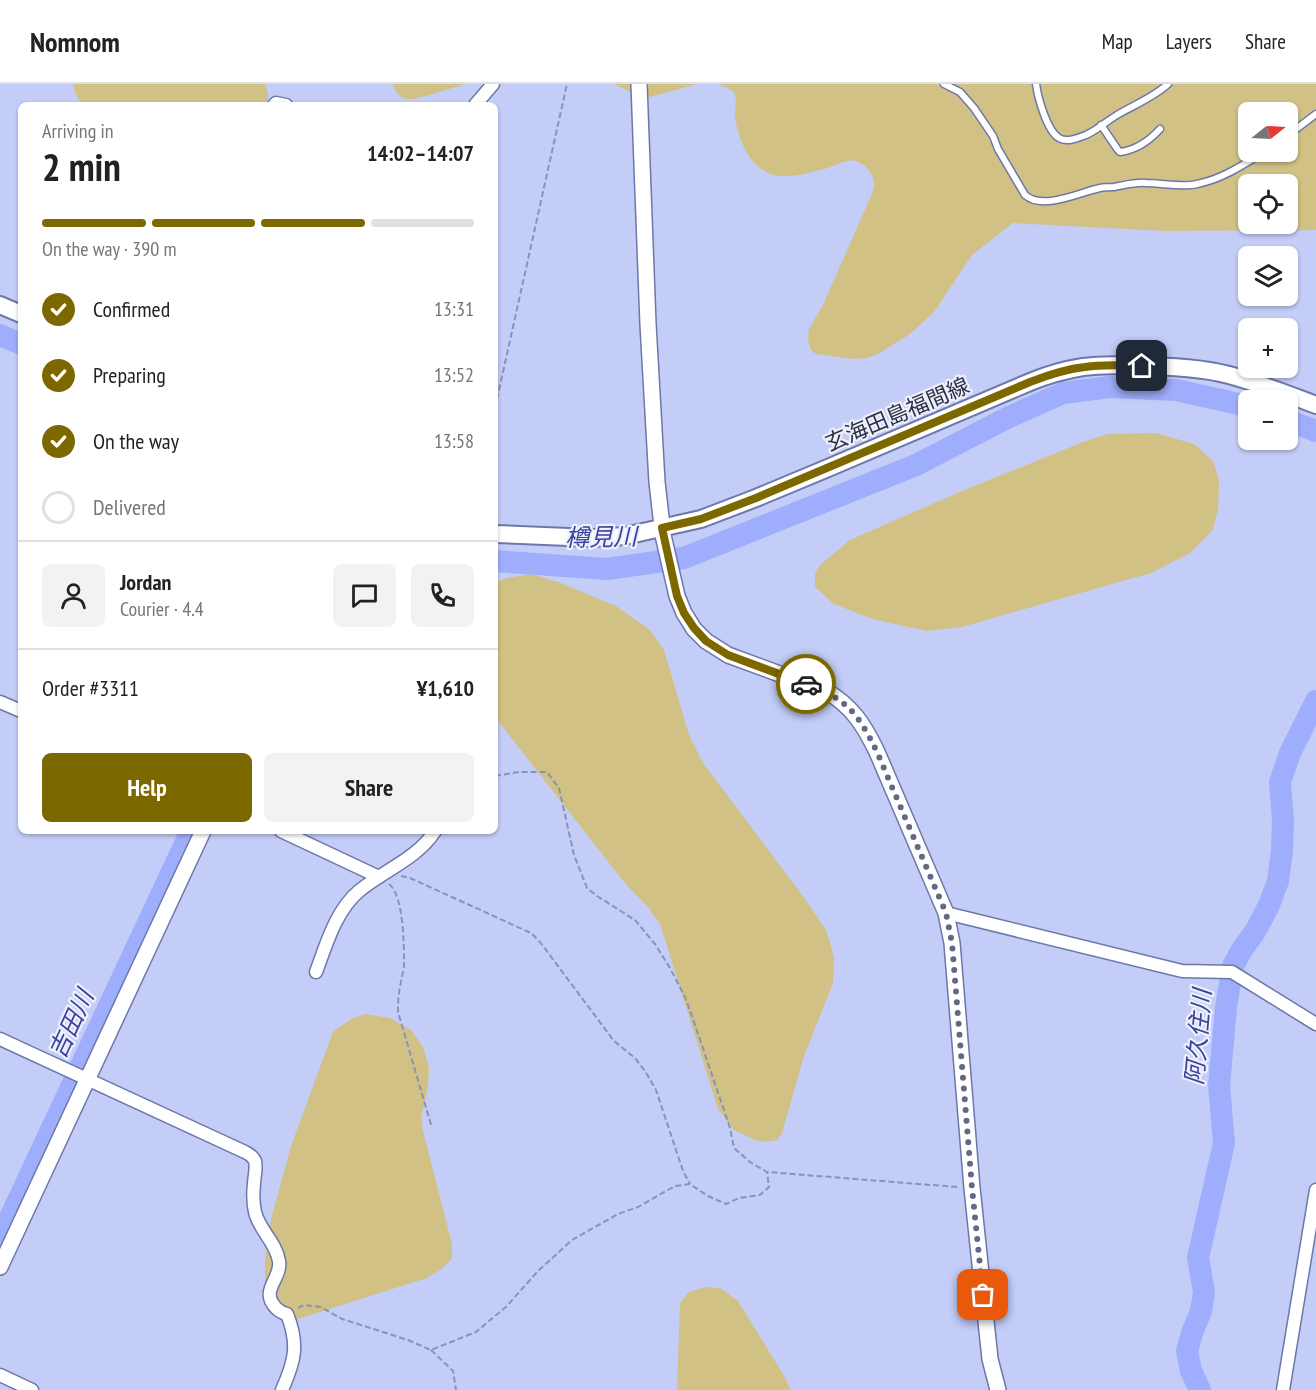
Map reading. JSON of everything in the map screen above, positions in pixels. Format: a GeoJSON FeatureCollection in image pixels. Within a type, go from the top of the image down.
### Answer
{"type":"FeatureCollection","features":[{"type":"Feature","properties":{"kind":"main road"},"geometry":{"type":"LineString","coordinates":[[0,304],[18,313]]}},
{"type":"Feature","properties":{"kind":"main road","name":"玄海田島福間線"},"geometry":{"type":"LineString","coordinates":[[498,534],[593,538],[662,532],[756,498],[1030,382],[1055,373],[1084,367],[1154,366],[1227,374],[1316,405]]}},
{"type":"Feature","properties":{"kind":"street"},"geometry":{"type":"LineString","coordinates":[[478,102],[493,84]]}},
{"type":"Feature","properties":{"kind":"street"},"geometry":{"type":"LineString","coordinates":[[639,84],[648,324],[657,482],[662,532],[677,596],[684,613],[706,641],[728,655],[826,691],[838,698],[858,718],[877,752],[946,913],[952,943],[972,1188],[990,1359],[998,1390]]}},
{"type":"Feature","properties":{"kind":"street"},"geometry":{"type":"LineString","coordinates":[[0,702],[18,710]]}},
{"type":"Feature","properties":{"kind":"street"},"geometry":{"type":"LineString","coordinates":[[0,1267],[201,834]]}},
{"type":"Feature","properties":{"kind":"street"},"geometry":{"type":"LineString","coordinates":[[287,834],[379,877]]}},
{"type":"Feature","properties":{"kind":"street"},"geometry":{"type":"LineString","coordinates":[[316,972],[330,933],[339,916],[358,892],[415,853],[428,842],[433,834]]}},
{"type":"Feature","properties":{"kind":"street"},"geometry":{"type":"LineString","coordinates":[[946,913],[1182,971],[1232,972],[1316,1024]]}},
{"type":"Feature","properties":{"kind":"street"},"geometry":{"type":"LineString","coordinates":[[0,1039],[245,1152],[254,1159],[256,1166],[253,1199],[255,1212],[273,1243],[280,1263],[279,1273],[269,1291],[269,1297],[280,1312],[287,1314],[293,1329],[293,1362],[282,1390]]}},
{"type":"Feature","properties":{"kind":"street"},"geometry":{"type":"LineString","coordinates":[[1283,1390],[1316,1190]]}},
{"type":"Feature","properties":{"kind":"street"},"geometry":{"type":"LineString","coordinates":[[0,1375],[32,1390]]}},
{"type":"Feature","properties":{"kind":"lane"},"geometry":{"type":"LineString","coordinates":[[944,84],[960,92],[965,98],[993,136],[1025,195],[1030,199],[1038,201],[1064,199],[1103,187],[1128,184],[1182,186],[1197,184],[1224,175],[1248,162]]}},
{"type":"Feature","properties":{"kind":"lane"},"geometry":{"type":"LineString","coordinates":[[1036,84],[1051,129],[1058,138],[1064,140],[1086,135],[1149,98],[1168,84]]}},
{"type":"Feature","properties":{"kind":"lane"},"geometry":{"type":"LineString","coordinates":[[1298,128],[1316,114]]}},
{"type":"Feature","properties":{"kind":"lane"},"geometry":{"type":"LineString","coordinates":[[1101,125],[1120,152],[1145,143],[1160,129]]}},
{"type":"Feature","properties":{"kind":"path"},"geometry":{"type":"LineString","coordinates":[[498,394],[567,84]]}},
{"type":"Feature","properties":{"kind":"path"},"geometry":{"type":"LineString","coordinates":[[498,776],[519,772],[547,772],[559,788],[574,855],[587,888],[597,897],[636,920],[660,952],[685,997],[730,1128],[734,1148],[750,1162],[767,1172],[972,1188]]}},
{"type":"Feature","properties":{"kind":"path"},"geometry":{"type":"LineString","coordinates":[[379,877],[410,878],[531,933],[614,1041],[635,1058],[645,1071],[656,1090],[683,1171],[690,1184],[726,1204],[739,1198],[760,1195],[769,1187],[767,1172]]}},
{"type":"Feature","properties":{"kind":"path"},"geometry":{"type":"LineString","coordinates":[[379,877],[394,888],[399,905],[404,968],[398,1012],[432,1128]]}},
{"type":"Feature","properties":{"kind":"path"},"geometry":{"type":"LineString","coordinates":[[431,1350],[476,1332],[507,1306],[537,1272],[572,1240],[675,1186],[690,1184]]}},
{"type":"Feature","properties":{"kind":"path"},"geometry":{"type":"LineString","coordinates":[[287,1314],[304,1305],[321,1307],[342,1319],[408,1340],[431,1350],[453,1371],[456,1390]]}},
{"type":"Feature","properties":{"kind":"shaded area"},"geometry":{"type":"Polygon","coordinates":[[[73,84],[265,84],[268,102],[80,102],[73,84]]]}},
{"type":"Feature","properties":{"kind":"shaded area"},"geometry":{"type":"Polygon","coordinates":[[[393,84],[465,84],[409,99],[398,94],[393,84]]]}},
{"type":"Feature","properties":{"kind":"shaded area"},"geometry":{"type":"Polygon","coordinates":[[[615,84],[697,84],[650,97],[634,94],[615,84]]]}},
{"type":"Feature","properties":{"kind":"shaded area"},"geometry":{"type":"Polygon","coordinates":[[[718,84],[1316,84],[1316,230],[1298,230],[1298,174],[1238,174],[1238,231],[1165,231],[1013,223],[972,255],[934,312],[910,334],[878,354],[867,358],[853,359],[816,354],[811,350],[808,340],[809,329],[823,305],[874,189],[872,176],[864,165],[852,161],[794,176],[774,175],[765,171],[751,159],[742,143],[735,116],[736,99],[734,93],[718,84]]]}},
{"type":"Feature","properties":{"kind":"shaded area"},"geometry":{"type":"Polygon","coordinates":[[[1156,433],[1194,444],[1213,461],[1219,480],[1218,510],[1212,531],[1190,553],[1151,573],[962,627],[927,631],[872,619],[834,604],[815,587],[815,574],[820,565],[850,540],[1083,442],[1108,434],[1156,433]]]}},
{"type":"Feature","properties":{"kind":"shaded area"},"geometry":{"type":"Polygon","coordinates":[[[531,574],[561,583],[616,606],[650,630],[664,650],[689,735],[703,763],[826,930],[834,957],[833,983],[804,1056],[782,1133],[777,1140],[766,1142],[755,1140],[734,1130],[718,1109],[660,924],[648,907],[624,882],[498,721],[498,582],[531,574]]]}},
{"type":"Feature","properties":{"kind":"shaded area"},"geometry":{"type":"Polygon","coordinates":[[[365,1014],[390,1018],[411,1030],[423,1047],[429,1067],[428,1087],[421,1118],[452,1244],[452,1259],[427,1278],[298,1319],[286,1320],[272,1305],[265,1285],[265,1262],[271,1219],[291,1146],[333,1032],[351,1019],[365,1014]]]}},
{"type":"Feature","properties":{"kind":"shaded area"},"geometry":{"type":"Polygon","coordinates":[[[705,1287],[720,1288],[738,1301],[791,1390],[677,1390],[680,1303],[689,1292],[705,1287]]]}},
{"type":"Feature","properties":{"kind":"waterway","name":"樽見川"},"geometry":{"type":"LineString","coordinates":[[0,335],[18,343]]}},
{"type":"Feature","properties":{"kind":"waterway","name":"樽見川"},"geometry":{"type":"LineString","coordinates":[[498,561],[607,569],[684,558],[916,465],[1009,417],[1063,393],[1110,387],[1176,390],[1238,404]]}},
{"type":"Feature","properties":{"kind":"waterway","name":"樽見川"},"geometry":{"type":"LineString","coordinates":[[1298,424],[1316,431]]}},
{"type":"Feature","properties":{"kind":"waterway","name":"阿久住川"},"geometry":{"type":"LineString","coordinates":[[1200,1390],[1191,1371],[1187,1351],[1201,1311],[1204,1292],[1198,1258],[1224,1143],[1219,1086],[1226,1007],[1233,966],[1256,930],[1278,881],[1283,821],[1280,782],[1290,753],[1316,701]]}},
{"type":"Feature","properties":{"kind":"waterway","name":"吉田川"},"geometry":{"type":"LineString","coordinates":[[0,1239],[190,834]]}},
{"type":"Feature","properties":{"kind":"way so far"},"geometry":{"type":"LineString","coordinates":[[806,684],[838,698],[866,729],[946,913],[952,943],[983,1295]]}},
{"type":"Feature","properties":{"kind":"route"},"geometry":{"type":"LineString","coordinates":[[806,684],[728,655],[706,641],[684,613],[677,596],[662,528],[701,519],[756,498],[1055,373],[1102,365],[1142,366]]}}]}
